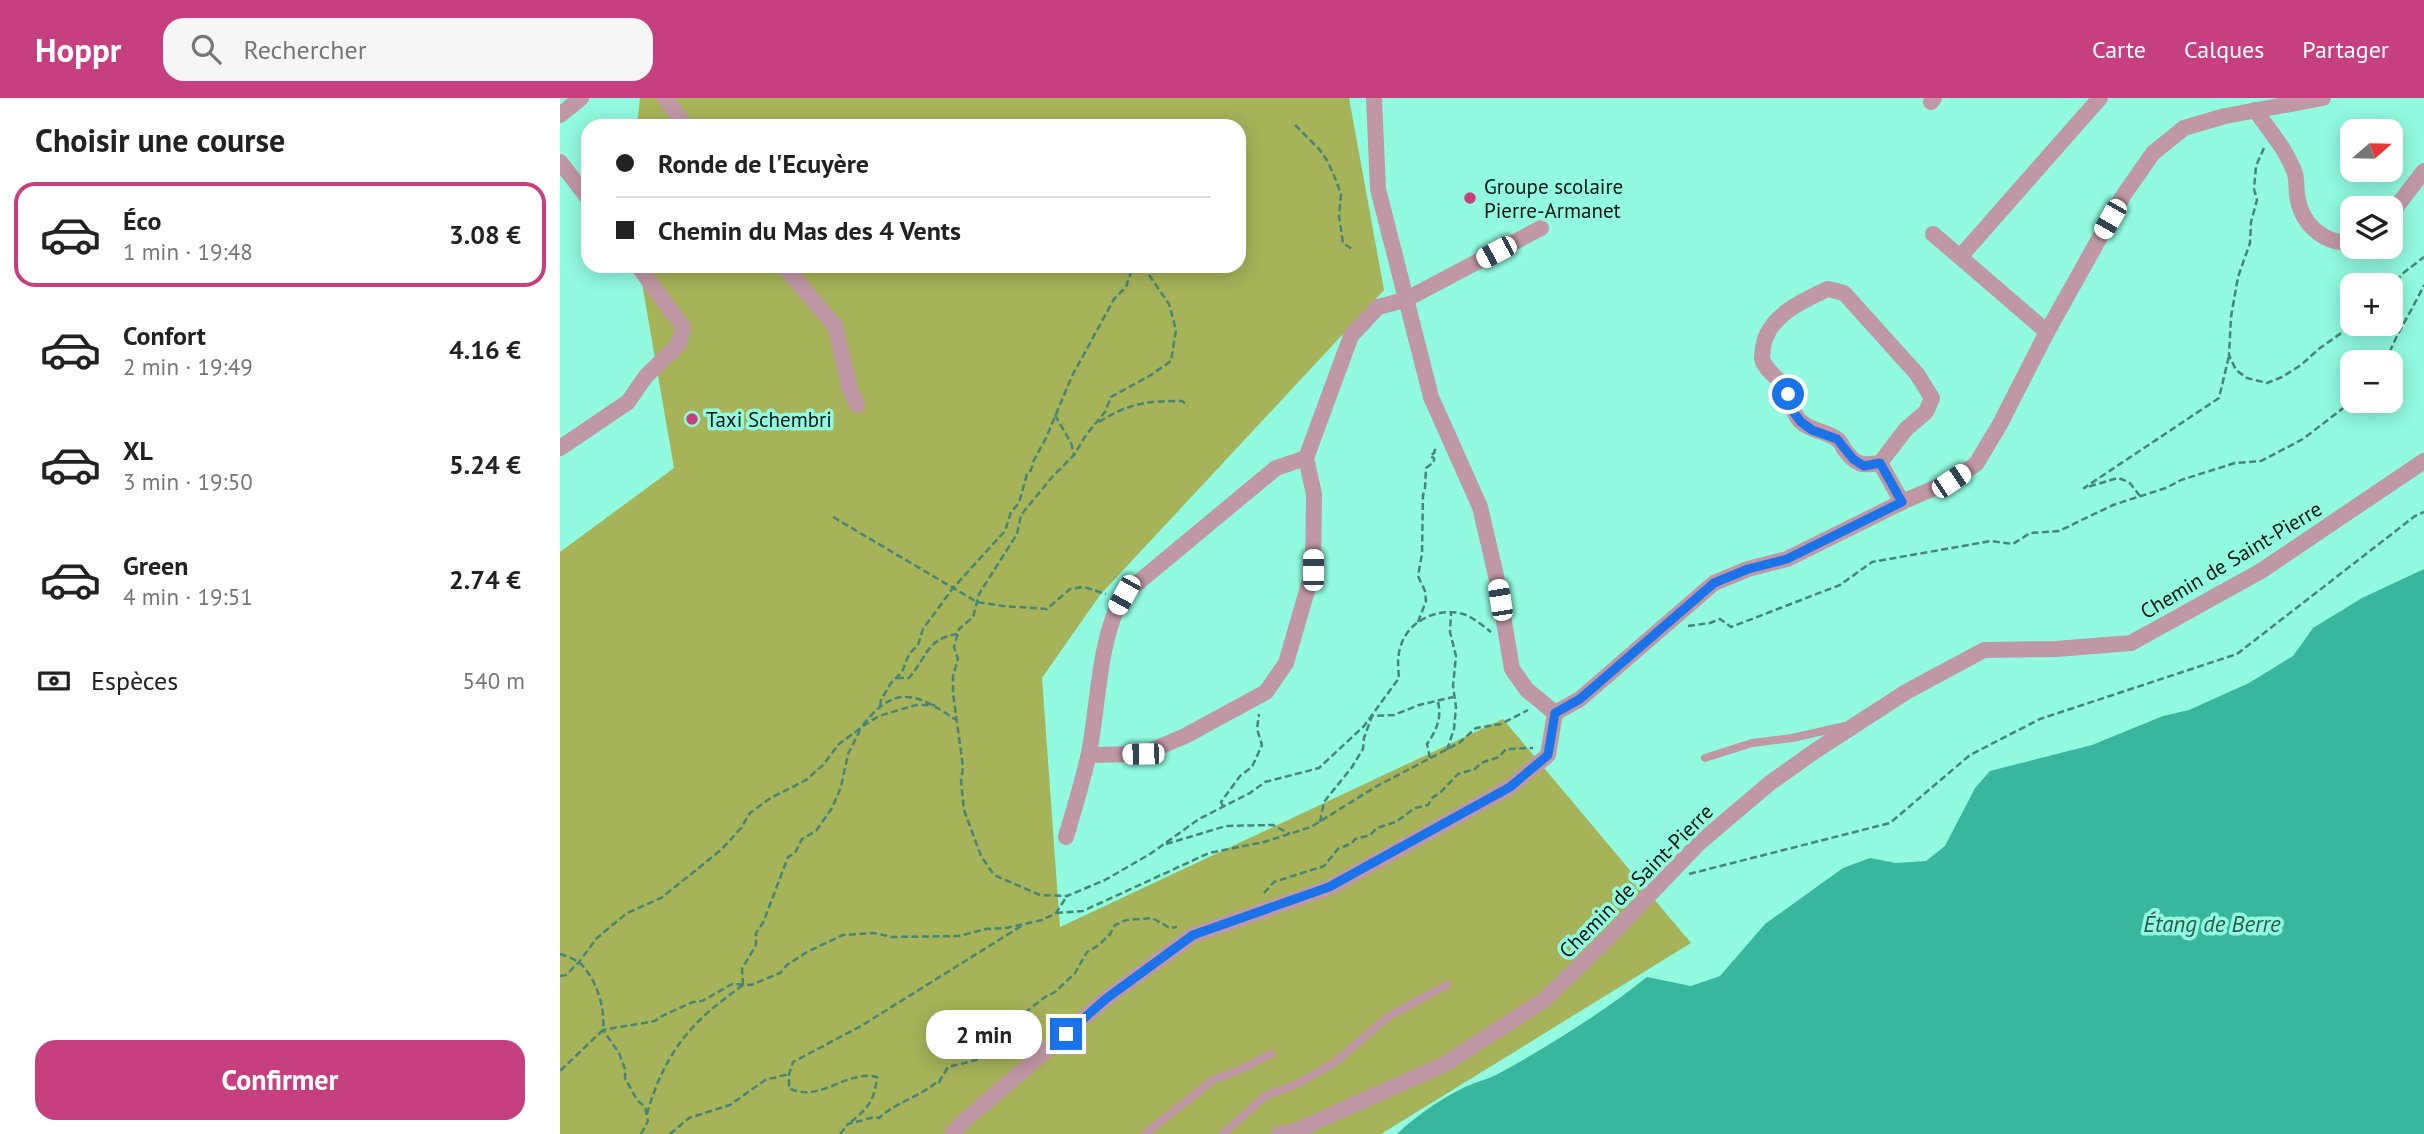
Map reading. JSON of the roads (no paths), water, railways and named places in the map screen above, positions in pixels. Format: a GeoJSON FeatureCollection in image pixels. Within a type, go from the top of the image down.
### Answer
{"type":"FeatureCollection","features":[{"type":"Feature","properties":{"kind":"street"},"geometry":{"type":"LineString","coordinates":[[560,115],[581,98]]}},
{"type":"Feature","properties":{"kind":"street"},"geometry":{"type":"LineString","coordinates":[[665,98],[680,119]]}},
{"type":"Feature","properties":{"kind":"street"},"geometry":{"type":"LineString","coordinates":[[1374,98],[1378,189],[1431,397],[1480,507],[1497,580],[1512,669],[1527,690],[1555,713]]}},
{"type":"Feature","properties":{"kind":"street"},"geometry":{"type":"LineString","coordinates":[[1960,257],[2100,98]]}},
{"type":"Feature","properties":{"kind":"street"},"geometry":{"type":"LineString","coordinates":[[1555,713],[1580,699],[1714,583],[1748,569],[1787,559],[1951,481],[1976,464],[2000,426],[2047,332],[2123,196],[2153,153],[2184,128],[2256,104],[2323,98]]}},
{"type":"Feature","properties":{"kind":"street"},"geometry":{"type":"LineString","coordinates":[[2256,104],[2285,153],[2295,176],[2302,214],[2314,231],[2332,242],[2340,242]]}},
{"type":"Feature","properties":{"kind":"street"},"geometry":{"type":"LineString","coordinates":[[560,162],[581,189]]}},
{"type":"Feature","properties":{"kind":"street"},"geometry":{"type":"LineString","coordinates":[[2403,198],[2424,171]]}},
{"type":"Feature","properties":{"kind":"street"},"geometry":{"type":"LineString","coordinates":[[1088,755],[1143,754],[1185,736],[1266,692],[1286,663],[1313,570],[1314,494],[1306,458],[1351,336],[1377,307],[1405,300],[1541,228]]}},
{"type":"Feature","properties":{"kind":"street"},"geometry":{"type":"LineString","coordinates":[[1933,234],[2047,332]]}},
{"type":"Feature","properties":{"kind":"street"},"geometry":{"type":"LineString","coordinates":[[560,448],[628,402],[646,376],[679,344],[683,327],[643,273]]}},
{"type":"Feature","properties":{"kind":"street"},"geometry":{"type":"LineString","coordinates":[[791,273],[835,327],[850,389],[857,405]]}},
{"type":"Feature","properties":{"kind":"street"},"geometry":{"type":"LineString","coordinates":[[1828,289],[1844,293],[1917,374],[1932,398],[1926,412],[1906,429],[1880,463],[1864,466],[1853,459],[1837,439],[1812,430],[1801,422],[1792,410],[1788,394],[1762,358],[1765,339],[1775,321],[1801,301],[1828,289]]}},
{"type":"Feature","properties":{"kind":"street"},"geometry":{"type":"LineString","coordinates":[[1066,837],[1088,755],[1113,614],[1124,595],[1276,468],[1306,458]]}},
{"type":"Feature","properties":{"kind":"street","name":"Chemin de Saint-Pierre"},"geometry":{"type":"LineString","coordinates":[[1279,1134],[1293,1132],[1445,1064],[1544,1000],[1698,844],[1770,783],[1906,692],[1984,650],[2056,649],[2131,643],[2261,571],[2424,461]]}},
{"type":"Feature","properties":{"kind":"street"},"geometry":{"type":"LineString","coordinates":[[1880,463],[1902,502]]}},
{"type":"Feature","properties":{"kind":"street"},"geometry":{"type":"LineString","coordinates":[[952,1134],[1107,998],[1193,935],[1329,887],[1510,787],[1548,755],[1555,713]]}},
{"type":"Feature","properties":{"kind":"lane"},"geometry":{"type":"LineString","coordinates":[[1705,758],[1752,743],[1792,738],[1858,723]]}},
{"type":"Feature","properties":{"kind":"lane"},"geometry":{"type":"LineString","coordinates":[[1223,1134],[1265,1096],[1297,1084],[1334,1063],[1389,1016],[1447,985]]}},
{"type":"Feature","properties":{"kind":"lane"},"geometry":{"type":"LineString","coordinates":[[1145,1134],[1213,1080],[1271,1055]]}},
{"type":"Feature","properties":{"kind":"water","name":"Étang de Berre"},"geometry":{"type":"Polygon","coordinates":[[[2424,569],[2424,1134],[1397,1134],[1445,1098],[1498,1074],[1556,1040],[1647,977],[1691,986],[1720,976],[1765,924],[1843,868],[1870,858],[1896,863],[1926,861],[1945,846],[1975,788],[1990,771],[2092,745],[2163,716],[2189,710],[2249,683],[2293,656],[2313,628],[2362,598],[2424,569]]]}},
{"type":"Feature","properties":{"kind":"place","name":"Groupe scolaire Pierre-Armanet"},"geometry":{"type":"Point","coordinates":[1470,198]}},
{"type":"Feature","properties":{"kind":"place","name":"Taxi Schembri"},"geometry":{"type":"Point","coordinates":[692,419]}}]}
